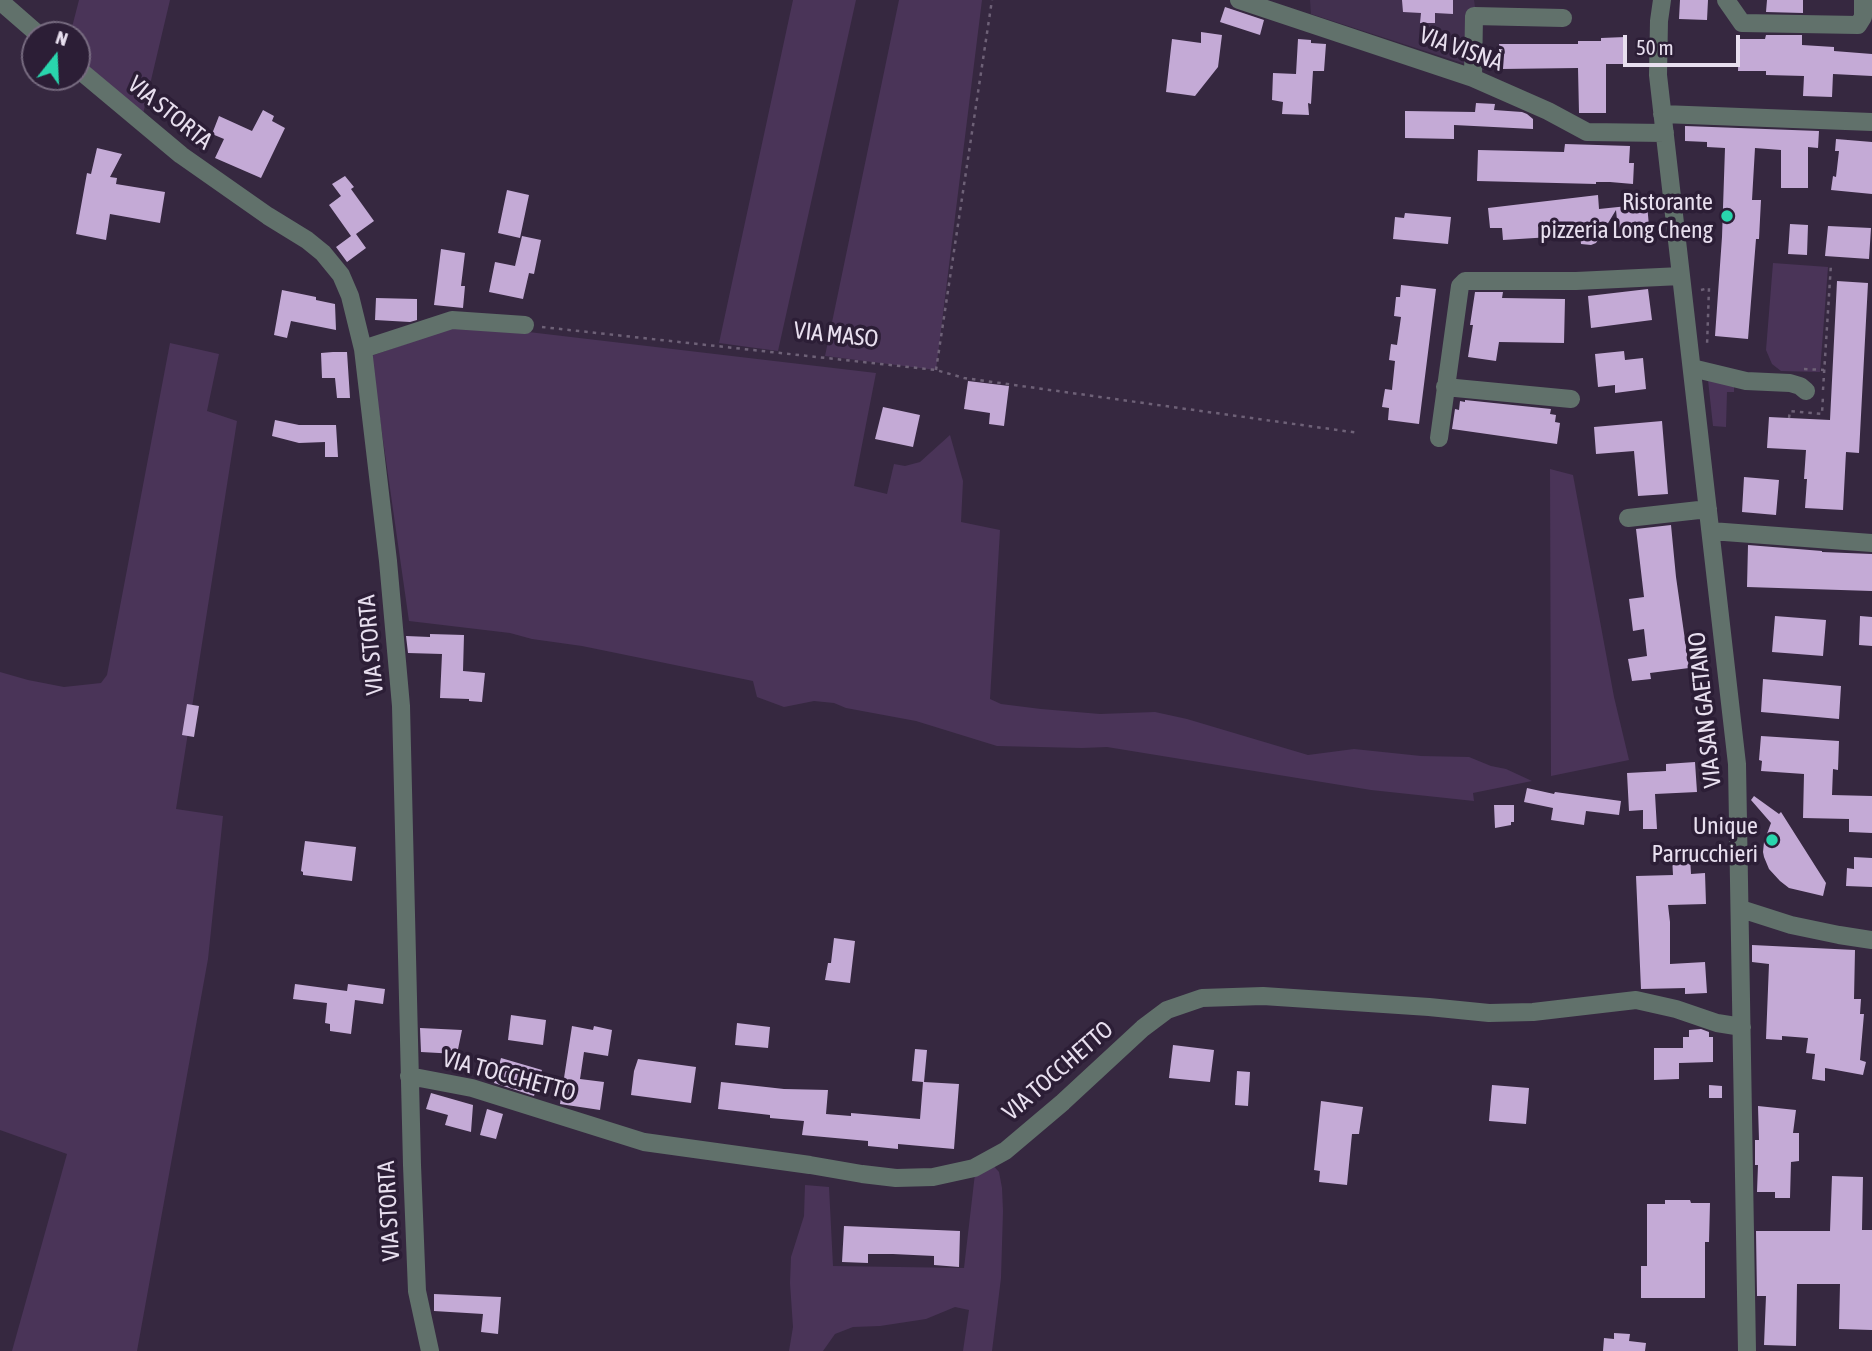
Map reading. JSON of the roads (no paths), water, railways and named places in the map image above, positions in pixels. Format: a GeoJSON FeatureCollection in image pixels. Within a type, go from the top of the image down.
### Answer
{"type":"FeatureCollection","features":[{"type":"Feature","properties":{"kind":"street","name":"VIA VISNÀ"},"geometry":{"type":"LineString","coordinates":[[1239,0],[1474,78],[1548,111],[1587,132],[1665,133]]}},
{"type":"Feature","properties":{"kind":"street","name":"VIA SAN GAETANO"},"geometry":{"type":"LineString","coordinates":[[1662,0],[1658,75],[1681,276],[1699,362],[1708,509],[1737,764],[1747,1351]]}},
{"type":"Feature","properties":{"kind":"street"},"geometry":{"type":"LineString","coordinates":[[1726,0],[1742,23],[1858,25],[1863,18],[1863,0]]}},
{"type":"Feature","properties":{"kind":"street"},"geometry":{"type":"LineString","coordinates":[[0,1],[23,21]]}},
{"type":"Feature","properties":{"kind":"street"},"geometry":{"type":"LineString","coordinates":[[1474,78],[1474,16],[1563,18]]}},
{"type":"Feature","properties":{"kind":"street","name":"VIA STORTA"},"geometry":{"type":"LineString","coordinates":[[91,80],[181,155],[307,240],[323,253],[347,286],[363,349],[401,706],[417,1291],[430,1351]]}},
{"type":"Feature","properties":{"kind":"street"},"geometry":{"type":"LineString","coordinates":[[1662,114],[1872,122]]}},
{"type":"Feature","properties":{"kind":"street"},"geometry":{"type":"LineString","coordinates":[[1439,438],[1460,286],[1465,281],[1576,281],[1681,276]]}},
{"type":"Feature","properties":{"kind":"street"},"geometry":{"type":"LineString","coordinates":[[363,349],[452,320],[525,325]]}},
{"type":"Feature","properties":{"kind":"street"},"geometry":{"type":"LineString","coordinates":[[1699,362],[1746,381],[1790,383],[1806,391]]}},
{"type":"Feature","properties":{"kind":"street"},"geometry":{"type":"LineString","coordinates":[[1445,387],[1571,399]]}},
{"type":"Feature","properties":{"kind":"street"},"geometry":{"type":"LineString","coordinates":[[1628,518],[1708,509]]}},
{"type":"Feature","properties":{"kind":"street"},"geometry":{"type":"LineString","coordinates":[[1711,531],[1872,542]]}},
{"type":"Feature","properties":{"kind":"street"},"geometry":{"type":"LineString","coordinates":[[1741,909],[1791,925],[1872,940]]}},
{"type":"Feature","properties":{"kind":"street","name":"VIA TOCCHETTO"},"geometry":{"type":"LineString","coordinates":[[410,1076],[472,1088],[645,1142],[862,1174],[896,1178],[933,1177],[974,1168],[1004,1151],[1063,1102],[1143,1028],[1167,1010],[1202,998],[1262,996],[1489,1013],[1533,1012],[1636,1000],[1676,1009],[1717,1023],[1742,1027]]}},
{"type":"Feature","properties":{"kind":"place","name":"Ristorante pizzeria Long Cheng"},"geometry":{"type":"Point","coordinates":[1727,216]}},
{"type":"Feature","properties":{"kind":"place","name":"Unique Parrucchieri"},"geometry":{"type":"Point","coordinates":[1772,840]}}]}
